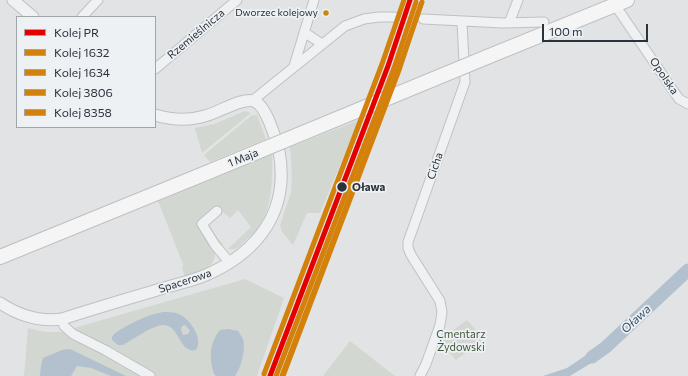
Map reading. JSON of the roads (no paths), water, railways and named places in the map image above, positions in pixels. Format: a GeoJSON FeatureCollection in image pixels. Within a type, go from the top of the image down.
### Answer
{"type":"FeatureCollection","features":[{"type":"Feature","properties":{"kind":"main road","name":"Opolska"},"geometry":{"type":"LineString","coordinates":[[487,57],[621,2]]}},
{"type":"Feature","properties":{"kind":"main road","name":"1 Maja"},"geometry":{"type":"LineString","coordinates":[[0,258],[487,57]]}},
{"type":"Feature","properties":{"kind":"street"},"geometry":{"type":"LineString","coordinates":[[13,0],[32,16]]}},
{"type":"Feature","properties":{"kind":"street"},"geometry":{"type":"LineString","coordinates":[[83,16],[98,0]]}},
{"type":"Feature","properties":{"kind":"street","name":"Rzemieślnicza"},"geometry":{"type":"LineString","coordinates":[[156,68],[237,0]]}},
{"type":"Feature","properties":{"kind":"street"},"geometry":{"type":"LineString","coordinates":[[294,66],[314,0]]}},
{"type":"Feature","properties":{"kind":"street"},"geometry":{"type":"LineString","coordinates":[[509,23],[518,0]]}},
{"type":"Feature","properties":{"kind":"street","name":"Opolska"},"geometry":{"type":"LineString","coordinates":[[621,2],[679,99],[688,104]]}},
{"type":"Feature","properties":{"kind":"street"},"geometry":{"type":"LineString","coordinates":[[156,114],[165,118],[179,120],[195,119],[247,101],[349,24],[364,18],[379,16],[394,17]]}},
{"type":"Feature","properties":{"kind":"street"},"geometry":{"type":"LineString","coordinates":[[423,19],[462,22],[544,22]]}},
{"type":"Feature","properties":{"kind":"street","name":"Cicha"},"geometry":{"type":"LineString","coordinates":[[420,376],[426,364],[440,325],[442,312],[440,301],[411,255],[408,248],[408,242],[465,82],[462,22]]}},
{"type":"Feature","properties":{"kind":"street"},"geometry":{"type":"LineString","coordinates":[[304,32],[322,44]]}},
{"type":"Feature","properties":{"kind":"street","name":"Spacerowa"},"geometry":{"type":"LineString","coordinates":[[0,303],[10,310],[42,320],[62,319],[200,278],[230,263],[246,251],[264,232],[276,208],[280,189],[281,171],[276,142],[264,109],[258,103],[247,101]]}},
{"type":"Feature","properties":{"kind":"street"},"geometry":{"type":"LineString","coordinates":[[217,211],[202,224],[215,245],[230,263]]}},
{"type":"Feature","properties":{"kind":"street"},"geometry":{"type":"LineString","coordinates":[[62,319],[64,326],[73,334],[106,350],[150,376]]}},
{"type":"Feature","properties":{"kind":"water"},"geometry":{"type":"Polygon","coordinates":[[[157,313],[175,313],[187,320],[197,335],[198,346],[196,350],[186,348],[173,329],[169,326],[163,325],[148,330],[123,345],[118,345],[112,340],[114,334],[125,327],[137,320],[157,313]],[[185,325],[182,326],[181,330],[183,335],[188,334],[190,331],[185,325]]]}},
{"type":"Feature","properties":{"kind":"water"},"geometry":{"type":"Polygon","coordinates":[[[228,329],[238,331],[243,339],[244,348],[242,358],[235,376],[216,376],[211,363],[212,346],[216,335],[220,330],[228,329]]]}},
{"type":"Feature","properties":{"kind":"water"},"geometry":{"type":"Polygon","coordinates":[[[604,343],[611,351],[570,376],[543,376],[567,368],[604,343]]]}},
{"type":"Feature","properties":{"kind":"water"},"geometry":{"type":"Polygon","coordinates":[[[70,349],[126,376],[111,376],[91,368],[77,366],[71,376],[40,376],[43,358],[62,350],[70,349]]]}},
{"type":"Feature","properties":{"kind":"waterway","name":"Oława"},"geometry":{"type":"LineString","coordinates":[[592,357],[606,347],[688,270]]}},
{"type":"Feature","properties":{"kind":"rail line","name":"1634"},"geometry":{"type":"LineString","coordinates":[[264,374],[382,64],[404,0]]}},
{"type":"Feature","properties":{"kind":"rail line","name":"PR"},"geometry":{"type":"LineString","coordinates":[[270,376],[388,66],[410,0]]}},
{"type":"Feature","properties":{"kind":"rail line","name":"1632"},"geometry":{"type":"LineString","coordinates":[[276,376],[394,68],[416,2]]}},
{"type":"Feature","properties":{"kind":"rail line","name":"8358"},"geometry":{"type":"LineString","coordinates":[[282,376],[398,70],[422,2]]}},
{"type":"Feature","properties":{"kind":"rail line","name":"3806"},"geometry":{"type":"LineString","coordinates":[[283,376],[399,70],[421,4]]}},
{"type":"Feature","properties":{"kind":"place","name":"Dworzec kolejowy"},"geometry":{"type":"Point","coordinates":[326,13]}},
{"type":"Feature","properties":{"kind":"place","name":"Oława"},"geometry":{"type":"Point","coordinates":[342,187]}},
{"type":"Feature","properties":{"kind":"park label","name":"Cmentarz Żydowski"},"geometry":{"type":"Point","coordinates":[461,340]}}]}
